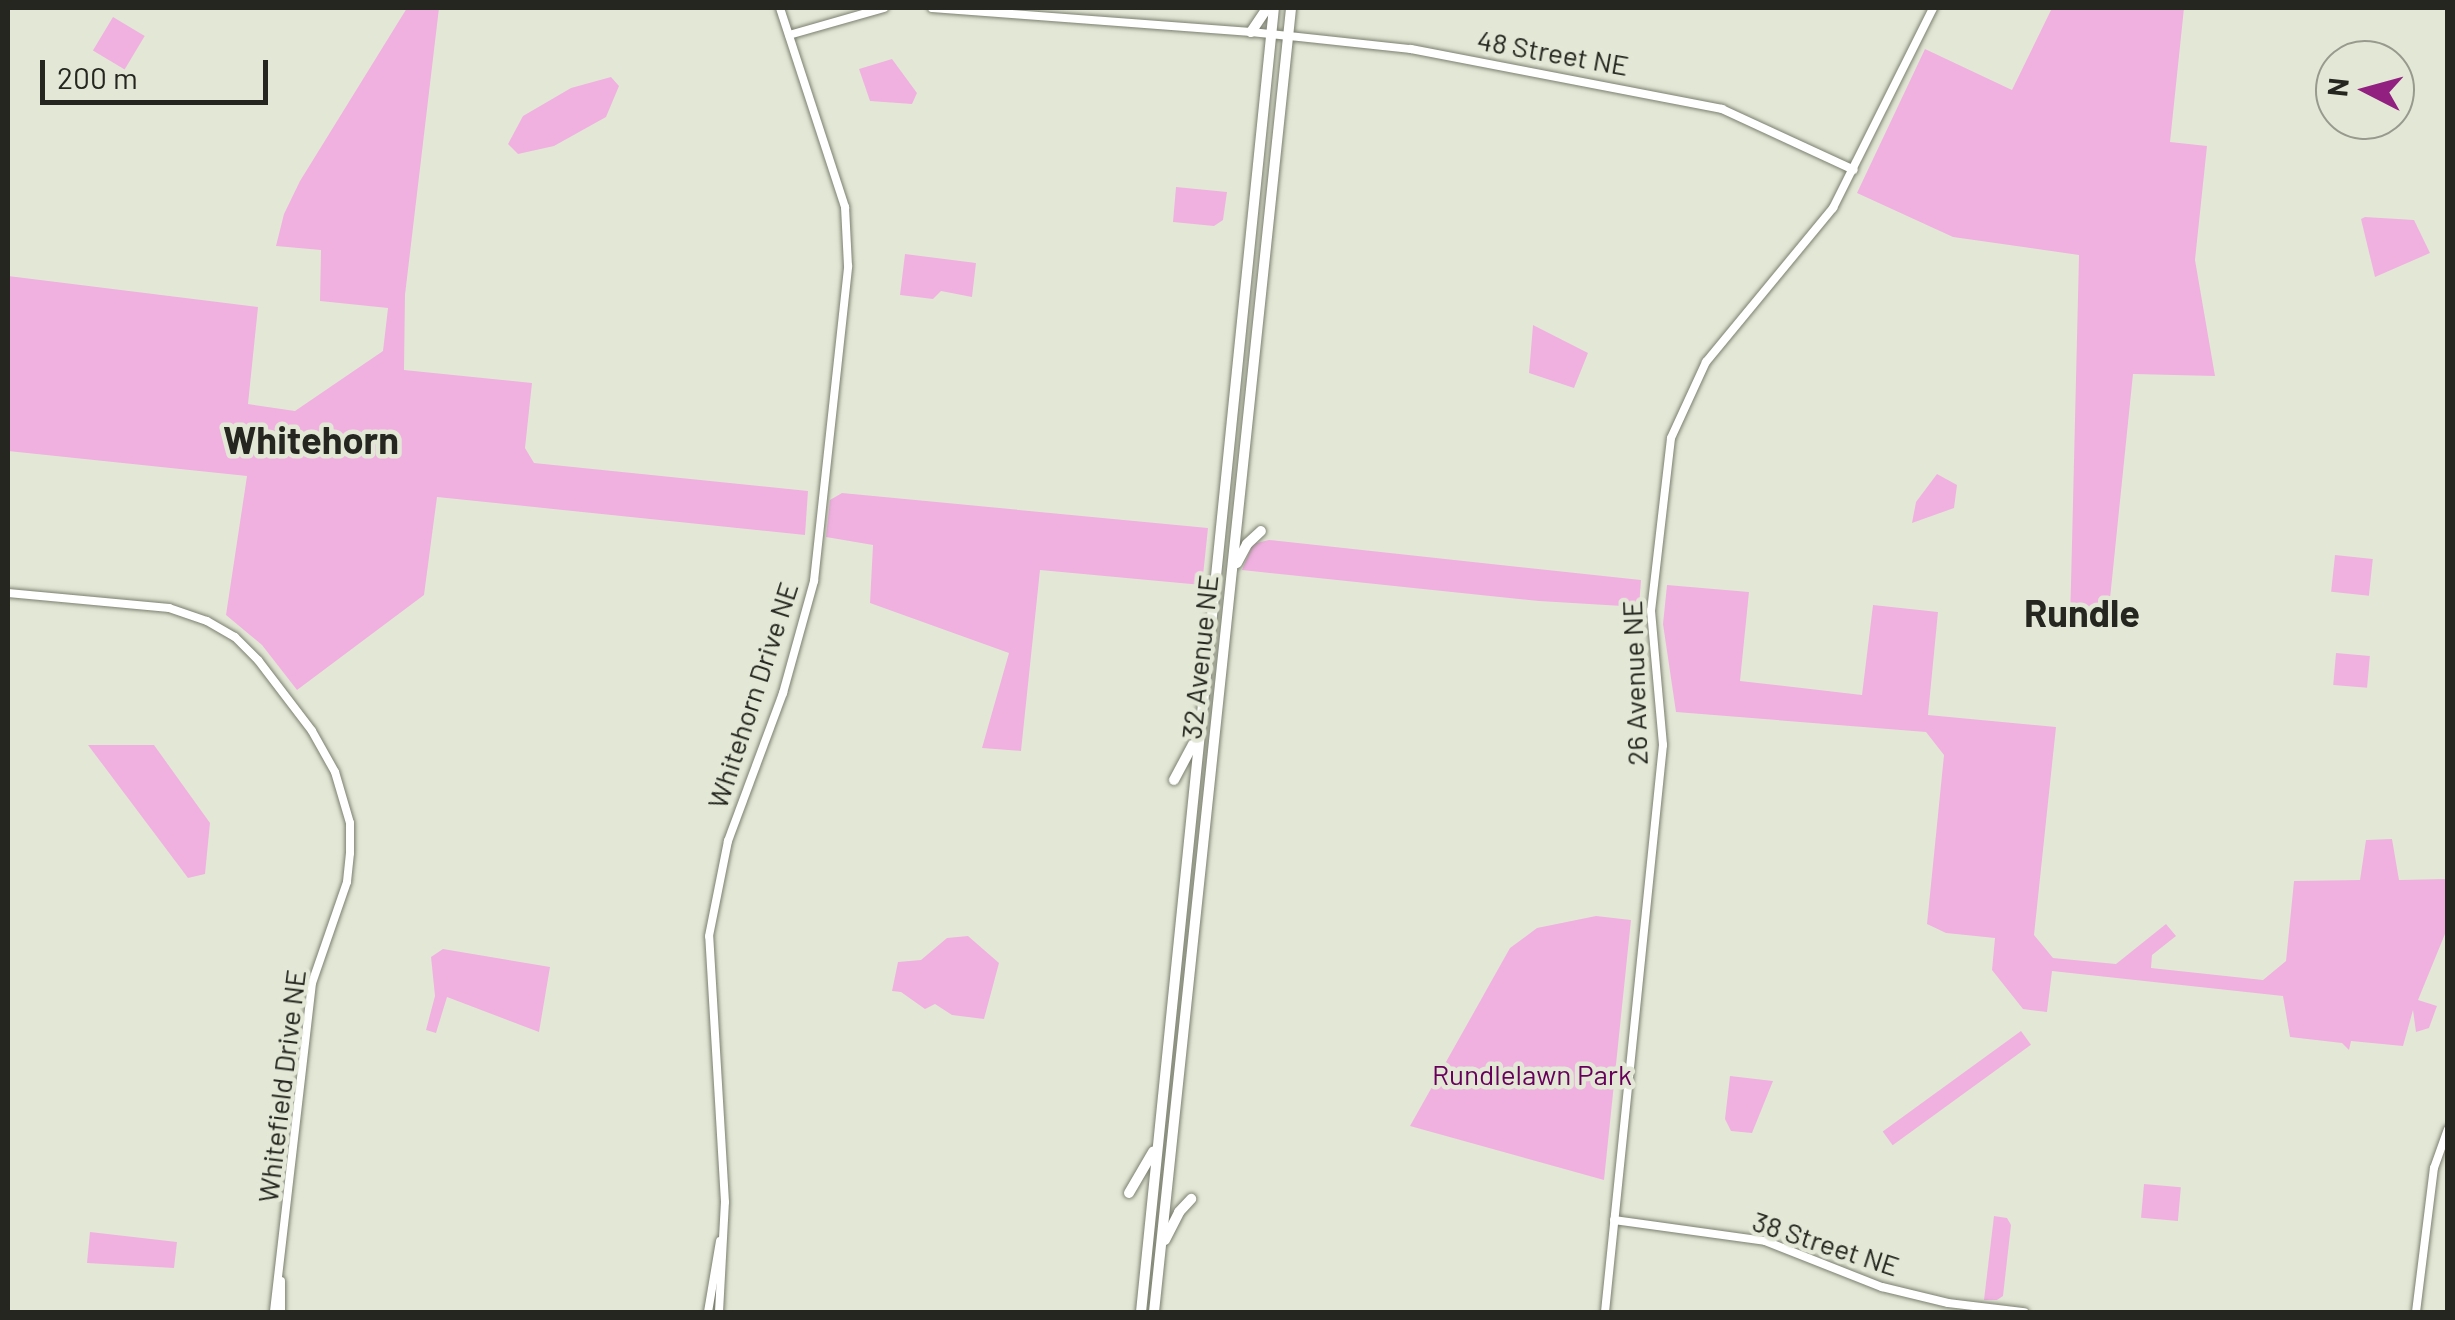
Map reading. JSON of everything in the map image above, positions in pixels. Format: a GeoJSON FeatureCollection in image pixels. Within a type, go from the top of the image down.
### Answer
{"type":"FeatureCollection","features":[{"type":"Feature","properties":{"kind":"main road"},"geometry":{"type":"LineString","coordinates":[[1251,32],[1270,8]]}},
{"type":"Feature","properties":{"kind":"main road","name":"32 Avenue NE"},"geometry":{"type":"LineString","coordinates":[[1141,1312],[1272,34],[1270,8]]}},
{"type":"Feature","properties":{"kind":"main road","name":"32 Avenue NE"},"geometry":{"type":"LineString","coordinates":[[1154,1312],[1290,8]]}},
{"type":"Feature","properties":{"kind":"main road"},"geometry":{"type":"LineString","coordinates":[[1230,582],[1242,549],[1261,531]]}},
{"type":"Feature","properties":{"kind":"main road"},"geometry":{"type":"LineString","coordinates":[[1174,780],[1200,730]]}},
{"type":"Feature","properties":{"kind":"main road"},"geometry":{"type":"LineString","coordinates":[[1129,1193],[1140,1181],[1158,1142]]}},
{"type":"Feature","properties":{"kind":"main road"},"geometry":{"type":"LineString","coordinates":[[1160,1250],[1174,1220],[1191,1200]]}},
{"type":"Feature","properties":{"kind":"street","name":"Whitehorn Drive NE"},"geometry":{"type":"LineString","coordinates":[[719,1312],[724,1174],[709,936],[728,840],[782,693],[814,582],[848,266],[845,207],[780,8]]}},
{"type":"Feature","properties":{"kind":"street"},"geometry":{"type":"LineString","coordinates":[[790,36],[884,8]]}},
{"type":"Feature","properties":{"kind":"street","name":"48 Street NE"},"geometry":{"type":"LineString","coordinates":[[932,8],[1251,32],[1411,49],[1682,99],[1748,118],[1854,170]]}},
{"type":"Feature","properties":{"kind":"street","name":"26 Avenue NE"},"geometry":{"type":"LineString","coordinates":[[1605,1312],[1663,745],[1651,611],[1671,438],[1706,362],[1820,226],[1854,170],[1933,8]]}},
{"type":"Feature","properties":{"kind":"street","name":"Whitefield Drive NE"},"geometry":{"type":"LineString","coordinates":[[8,593],[169,608],[207,621],[235,637],[258,660],[312,731],[336,772],[350,823],[347,882],[312,983],[274,1312]]}},
{"type":"Feature","properties":{"kind":"street"},"geometry":{"type":"LineString","coordinates":[[2416,1312],[2428,1198],[2448,1129]]}},
{"type":"Feature","properties":{"kind":"street","name":"38 Street NE"},"geometry":{"type":"LineString","coordinates":[[1614,1220],[1765,1241],[1882,1287],[1948,1304],[2024,1312]]}},
{"type":"Feature","properties":{"kind":"street","name":"Whitehorn Drive NE"},"geometry":{"type":"LineString","coordinates":[[708,1312],[723,1226]]}},
{"type":"Feature","properties":{"kind":"street","name":"Whitefield Drive NE"},"geometry":{"type":"LineString","coordinates":[[281,1276],[282,1312]]}},
{"type":"Feature","properties":{"kind":"green space"},"geometry":{"type":"Polygon","coordinates":[[[407,8],[439,8],[405,295],[404,370],[532,383],[525,448],[534,463],[808,491],[805,535],[437,497],[424,595],[297,690],[262,645],[226,615],[247,476],[8,451],[8,276],[258,307],[248,404],[295,411],[383,351],[388,308],[320,301],[321,250],[276,246],[284,214],[300,181],[407,8]]]}},
{"type":"Feature","properties":{"kind":"green space"},"geometry":{"type":"Polygon","coordinates":[[[2052,8],[2184,8],[2170,142],[2207,146],[2195,260],[2215,376],[2133,374],[2107,628],[2064,624],[2070,616],[2079,255],[1953,237],[1857,193],[1925,49],[2012,90],[2052,8]]]}},
{"type":"Feature","properties":{"kind":"green space"},"geometry":{"type":"Polygon","coordinates":[[[113,17],[145,36],[125,69],[93,50],[113,17]]]}},
{"type":"Feature","properties":{"kind":"green space"},"geometry":{"type":"Polygon","coordinates":[[[892,59],[917,93],[912,104],[870,101],[859,69],[892,59]]]}},
{"type":"Feature","properties":{"kind":"green space"},"geometry":{"type":"Polygon","coordinates":[[[611,77],[619,86],[606,117],[554,146],[518,154],[508,144],[523,116],[571,88],[611,77]]]}},
{"type":"Feature","properties":{"kind":"green space"},"geometry":{"type":"Polygon","coordinates":[[[1176,187],[1227,192],[1223,220],[1214,226],[1173,222],[1176,187]]]}},
{"type":"Feature","properties":{"kind":"green space"},"geometry":{"type":"Polygon","coordinates":[[[2361,219],[2414,220],[2430,253],[2375,277],[2361,219]]]}},
{"type":"Feature","properties":{"kind":"green space"},"geometry":{"type":"Polygon","coordinates":[[[905,254],[976,263],[972,297],[941,291],[933,299],[900,295],[905,254]]]}},
{"type":"Feature","properties":{"kind":"green space"},"geometry":{"type":"Polygon","coordinates":[[[1533,325],[1588,353],[1574,388],[1529,373],[1533,325]]]}},
{"type":"Feature","properties":{"kind":"green space"},"geometry":{"type":"Polygon","coordinates":[[[1937,474],[1957,485],[1954,508],[1912,523],[1916,502],[1937,474]]]}},
{"type":"Feature","properties":{"kind":"green space"},"geometry":{"type":"Polygon","coordinates":[[[842,493],[1208,528],[1202,585],[1040,570],[1021,751],[982,748],[1009,653],[870,603],[873,545],[826,537],[830,500],[842,493]]]}},
{"type":"Feature","properties":{"kind":"green space"},"geometry":{"type":"Polygon","coordinates":[[[1269,540],[1641,580],[1639,607],[1539,601],[1242,570],[1253,544],[1269,540]]]}},
{"type":"Feature","properties":{"kind":"green space"},"geometry":{"type":"Polygon","coordinates":[[[2335,555],[2373,559],[2369,596],[2331,592],[2335,555]]]}},
{"type":"Feature","properties":{"kind":"green space"},"geometry":{"type":"Polygon","coordinates":[[[1667,585],[1749,592],[1740,681],[1862,695],[1873,605],[1938,612],[1928,715],[2056,727],[2034,935],[2053,958],[2116,964],[2166,924],[2176,936],[2152,955],[2151,968],[2263,980],[2286,961],[2294,881],[2360,880],[2366,840],[2392,839],[2399,880],[2447,879],[2447,929],[2418,1000],[2437,1006],[2429,1028],[2416,1032],[2413,1010],[2403,1046],[2351,1041],[2349,1050],[2342,1043],[2290,1037],[2283,996],[2052,971],[2047,1012],[2023,1009],[1992,970],[1995,938],[1946,933],[1927,924],[1944,755],[1926,732],[1676,712],[1663,624],[1667,585]]]}},
{"type":"Feature","properties":{"kind":"green space"},"geometry":{"type":"Polygon","coordinates":[[[2336,653],[2370,656],[2367,688],[2333,685],[2336,653]]]}},
{"type":"Feature","properties":{"kind":"green space"},"geometry":{"type":"Polygon","coordinates":[[[88,745],[154,745],[210,823],[205,874],[188,878],[88,745]]]}},
{"type":"Feature","properties":{"kind":"green space","name":"Rundlelawn Park"},"geometry":{"type":"Polygon","coordinates":[[[1596,916],[1631,920],[1604,1180],[1410,1126],[1510,948],[1537,928],[1596,916]]]}},
{"type":"Feature","properties":{"kind":"green space"},"geometry":{"type":"Polygon","coordinates":[[[968,936],[999,963],[984,1019],[952,1015],[935,1004],[925,1009],[901,992],[892,991],[898,962],[921,960],[947,938],[968,936]]]}},
{"type":"Feature","properties":{"kind":"green space"},"geometry":{"type":"Polygon","coordinates":[[[443,949],[550,967],[539,1032],[447,997],[436,1033],[426,1030],[435,996],[431,957],[443,949]]]}},
{"type":"Feature","properties":{"kind":"green space"},"geometry":{"type":"Polygon","coordinates":[[[2021,1031],[2031,1045],[1893,1145],[1883,1132],[2021,1031]]]}},
{"type":"Feature","properties":{"kind":"green space"},"geometry":{"type":"Polygon","coordinates":[[[1730,1076],[1773,1081],[1752,1133],[1731,1131],[1725,1119],[1730,1076]]]}},
{"type":"Feature","properties":{"kind":"green space"},"geometry":{"type":"Polygon","coordinates":[[[2144,1184],[2181,1187],[2178,1221],[2141,1218],[2144,1184]]]}},
{"type":"Feature","properties":{"kind":"green space"},"geometry":{"type":"Polygon","coordinates":[[[1994,1216],[2007,1218],[2011,1225],[2003,1296],[1984,1300],[1994,1216]]]}},
{"type":"Feature","properties":{"kind":"green space"},"geometry":{"type":"Polygon","coordinates":[[[90,1232],[177,1242],[174,1268],[87,1263],[90,1232]]]}},
{"type":"Feature","properties":{"kind":"district","name":"Whitehorn"},"geometry":{"type":"Point","coordinates":[311,440]}},
{"type":"Feature","properties":{"kind":"district","name":"Rundle"},"geometry":{"type":"Point","coordinates":[2082,613]}}]}
